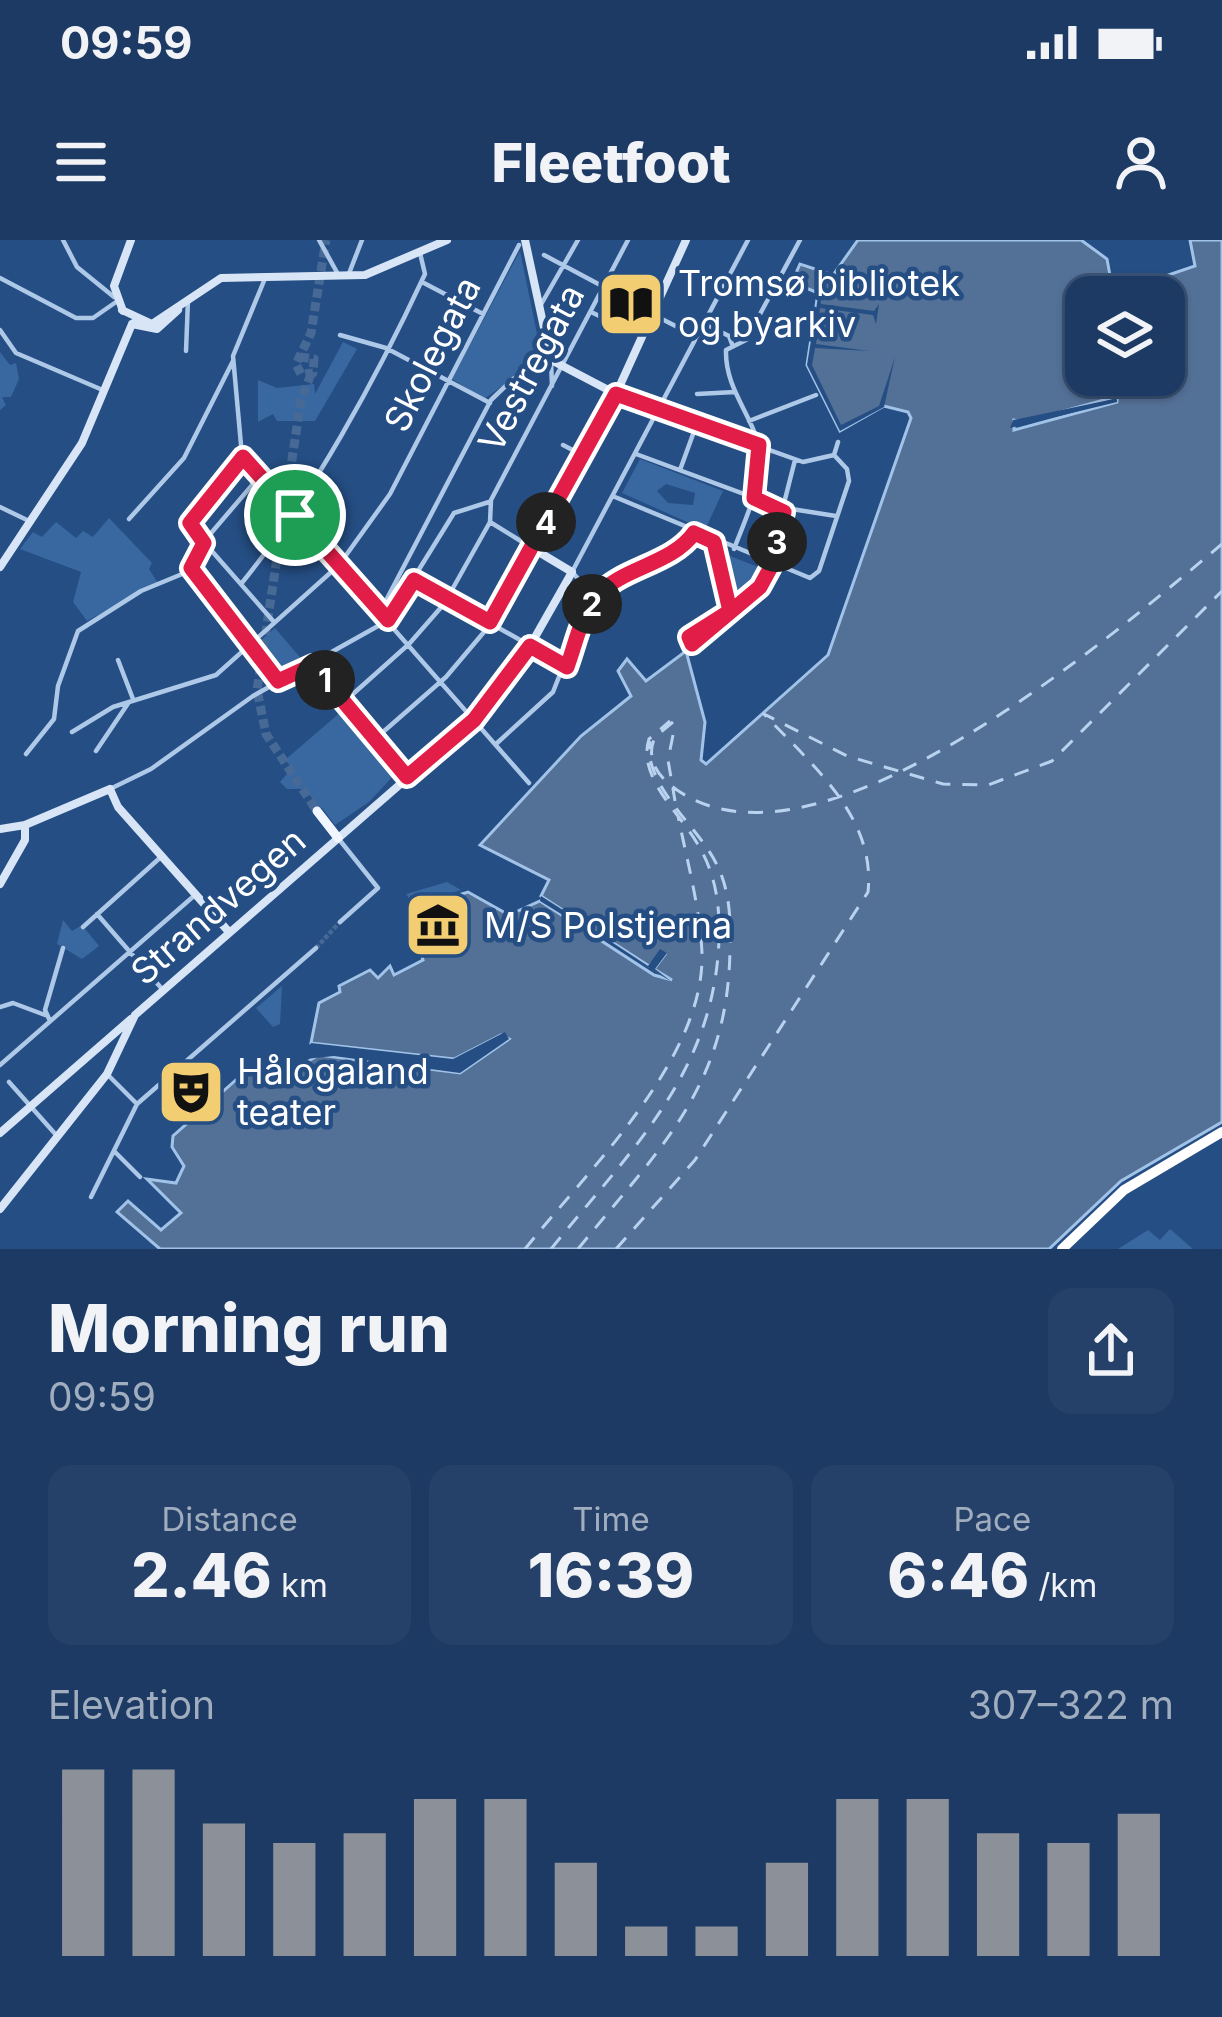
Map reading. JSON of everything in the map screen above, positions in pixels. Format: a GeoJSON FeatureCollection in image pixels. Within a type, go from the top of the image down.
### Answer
{"type":"FeatureCollection","features":[{"type":"Feature","properties":{"kind":"highway"},"geometry":{"type":"LineString","coordinates":[[1062,1249],[1124,1190],[1222,1132]]}},
{"type":"Feature","properties":{"kind":"main road"},"geometry":{"type":"LineString","coordinates":[[317,812],[338,838]]}},
{"type":"Feature","properties":{"kind":"street"},"geometry":{"type":"LineString","coordinates":[[63,240],[71,257],[136,324]]}},
{"type":"Feature","properties":{"kind":"street"},"geometry":{"type":"LineString","coordinates":[[0,278],[76,318],[93,318],[118,303],[131,240]]}},
{"type":"Feature","properties":{"kind":"street"},"geometry":{"type":"LineString","coordinates":[[319,240],[344,276]]}},
{"type":"Feature","properties":{"kind":"street"},"geometry":{"type":"LineString","coordinates":[[344,276],[362,240]]}},
{"type":"Feature","properties":{"kind":"street"},"geometry":{"type":"LineString","coordinates":[[136,324],[155,323],[221,278],[378,272],[447,240]]}},
{"type":"Feature","properties":{"kind":"street"},"geometry":{"type":"LineString","coordinates":[[539,308],[578,240]]}},
{"type":"Feature","properties":{"kind":"street","name":"Vestregata"},"geometry":{"type":"LineString","coordinates":[[490,522],[490,502],[552,386],[556,362],[591,312],[628,240]]}},
{"type":"Feature","properties":{"kind":"street"},"geometry":{"type":"LineString","coordinates":[[572,572],[748,240]]}},
{"type":"Feature","properties":{"kind":"street"},"geometry":{"type":"LineString","coordinates":[[732,344],[741,344],[800,240]]}},
{"type":"Feature","properties":{"kind":"street"},"geometry":{"type":"LineString","coordinates":[[376,739],[441,681],[490,622],[616,394],[684,241]]}},
{"type":"Feature","properties":{"kind":"street"},"geometry":{"type":"LineString","coordinates":[[522,243],[556,362],[552,386]]}},
{"type":"Feature","properties":{"kind":"street","name":"Skolegata"},"geometry":{"type":"LineString","coordinates":[[72,732],[131,700],[209,678],[339,566],[394,488],[522,243]]}},
{"type":"Feature","properties":{"kind":"street"},"geometry":{"type":"LineString","coordinates":[[241,584],[295,515],[422,282],[426,267],[420,253]]}},
{"type":"Feature","properties":{"kind":"street"},"geometry":{"type":"LineString","coordinates":[[544,255],[604,287]]}},
{"type":"Feature","properties":{"kind":"street"},"geometry":{"type":"LineString","coordinates":[[129,519],[184,458],[232,361],[266,276]]}},
{"type":"Feature","properties":{"kind":"street"},"geometry":{"type":"LineString","coordinates":[[422,282],[483,314]]}},
{"type":"Feature","properties":{"kind":"street"},"geometry":{"type":"LineString","coordinates":[[186,351],[188,300]]}},
{"type":"Feature","properties":{"kind":"street"},"geometry":{"type":"LineString","coordinates":[[591,312],[643,337]]}},
{"type":"Feature","properties":{"kind":"street"},"geometry":{"type":"LineString","coordinates":[[653,315],[697,337]]}},
{"type":"Feature","properties":{"kind":"street"},"geometry":{"type":"LineString","coordinates":[[704,323],[728,336],[732,344]]}},
{"type":"Feature","properties":{"kind":"street"},"geometry":{"type":"LineString","coordinates":[[0,567],[85,438],[136,324]]}},
{"type":"Feature","properties":{"kind":"street"},"geometry":{"type":"LineString","coordinates":[[0,330],[16,353],[105,391]]}},
{"type":"Feature","properties":{"kind":"street"},"geometry":{"type":"LineString","coordinates":[[340,335],[386,348],[490,403]]}},
{"type":"Feature","properties":{"kind":"street"},"geometry":{"type":"LineString","coordinates":[[732,344],[725,357],[759,445],[754,498],[734,549]]}},
{"type":"Feature","properties":{"kind":"street"},"geometry":{"type":"LineString","coordinates":[[232,361],[243,457],[529,783]]}},
{"type":"Feature","properties":{"kind":"street"},"geometry":{"type":"LineString","coordinates":[[556,362],[657,412],[795,460],[834,455]]}},
{"type":"Feature","properties":{"kind":"street"},"geometry":{"type":"LineString","coordinates":[[381,610],[490,403],[508,383],[556,362]]}},
{"type":"Feature","properties":{"kind":"street"},"geometry":{"type":"LineString","coordinates":[[697,394],[735,392]]}},
{"type":"Feature","properties":{"kind":"street"},"geometry":{"type":"LineString","coordinates":[[749,421],[816,395]]}},
{"type":"Feature","properties":{"kind":"street"},"geometry":{"type":"LineString","coordinates":[[680,470],[696,426]]}},
{"type":"Feature","properties":{"kind":"street"},"geometry":{"type":"LineString","coordinates":[[834,455],[838,442]]}},
{"type":"Feature","properties":{"kind":"street"},"geometry":{"type":"LineString","coordinates":[[563,446],[584,456]]}},
{"type":"Feature","properties":{"kind":"street"},"geometry":{"type":"LineString","coordinates":[[637,454],[784,508],[837,516]]}},
{"type":"Feature","properties":{"kind":"street"},"geometry":{"type":"LineString","coordinates":[[615,497],[808,578],[819,571],[849,473],[834,455]]}},
{"type":"Feature","properties":{"kind":"street"},"geometry":{"type":"LineString","coordinates":[[243,457],[190,523],[274,623]]}},
{"type":"Feature","properties":{"kind":"street"},"geometry":{"type":"LineString","coordinates":[[697,637],[757,591],[772,565],[795,460]]}},
{"type":"Feature","properties":{"kind":"street"},"geometry":{"type":"LineString","coordinates":[[26,754],[54,719],[60,680],[78,631],[139,592],[191,568],[204,543],[260,477]]}},
{"type":"Feature","properties":{"kind":"street"},"geometry":{"type":"LineString","coordinates":[[0,830],[26,826],[151,769],[278,681],[388,620],[458,511],[490,502]]}},
{"type":"Feature","properties":{"kind":"street"},"geometry":{"type":"LineString","coordinates":[[0,507],[32,523]]}},
{"type":"Feature","properties":{"kind":"street"},"geometry":{"type":"LineString","coordinates":[[344,701],[409,644],[447,598],[490,522],[572,572],[596,598]]}},
{"type":"Feature","properties":{"kind":"street"},"geometry":{"type":"LineString","coordinates":[[496,744],[548,698],[567,667],[574,640],[596,598],[683,546],[694,533]]}},
{"type":"Feature","properties":{"kind":"street"},"geometry":{"type":"LineString","coordinates":[[714,542],[730,611]]}},
{"type":"Feature","properties":{"kind":"street"},"geometry":{"type":"LineString","coordinates":[[191,568],[278,681]]}},
{"type":"Feature","properties":{"kind":"street","name":"Strandvegen"},"geometry":{"type":"LineString","coordinates":[[2,1202],[107,1074],[131,1019],[474,720],[530,646],[572,572]]}},
{"type":"Feature","properties":{"kind":"street"},"geometry":{"type":"LineString","coordinates":[[414,580],[567,667]]}},
{"type":"Feature","properties":{"kind":"street"},"geometry":{"type":"LineString","coordinates":[[97,751],[131,700],[118,660]]}},
{"type":"Feature","properties":{"kind":"street"},"geometry":{"type":"LineString","coordinates":[[313,665],[407,777]]}},
{"type":"Feature","properties":{"kind":"street"},"geometry":{"type":"LineString","coordinates":[[110,790],[118,808],[229,932]]}},
{"type":"Feature","properties":{"kind":"street"},"geometry":{"type":"LineString","coordinates":[[0,884],[3,869],[25,840],[26,826]]}},
{"type":"Feature","properties":{"kind":"street"},"geometry":{"type":"LineString","coordinates":[[338,838],[378,888],[340,922]]}},
{"type":"Feature","properties":{"kind":"street"},"geometry":{"type":"LineString","coordinates":[[83,927],[162,856]]}},
{"type":"Feature","properties":{"kind":"street"},"geometry":{"type":"LineString","coordinates":[[0,1065],[47,1018],[195,895]]}},
{"type":"Feature","properties":{"kind":"street"},"geometry":{"type":"LineString","coordinates":[[97,914],[163,990]]}},
{"type":"Feature","properties":{"kind":"street"},"geometry":{"type":"LineString","coordinates":[[47,1018],[63,948]]}},
{"type":"Feature","properties":{"kind":"street"},"geometry":{"type":"LineString","coordinates":[[91,1197],[137,1104],[316,948]]}},
{"type":"Feature","properties":{"kind":"street"},"geometry":{"type":"LineString","coordinates":[[0,1007],[11,1002],[47,1018]]}},
{"type":"Feature","properties":{"kind":"street"},"geometry":{"type":"LineString","coordinates":[[0,1133],[131,1019]]}},
{"type":"Feature","properties":{"kind":"street"},"geometry":{"type":"LineString","coordinates":[[107,1074],[137,1104]]}},
{"type":"Feature","properties":{"kind":"street"},"geometry":{"type":"LineString","coordinates":[[9,1082],[58,1136]]}},
{"type":"Feature","properties":{"kind":"street"},"geometry":{"type":"LineString","coordinates":[[115,1152],[140,1177]]}},
{"type":"Feature","properties":{"kind":"shaded area"},"geometry":{"type":"Polygon","coordinates":[[[858,240],[1081,240],[1107,259],[1110,276],[1065,276],[1065,396],[1115,397],[1024,422],[1014,420],[1014,430],[1117,402],[1117,396],[1185,396],[1185,276],[1165,276],[1195,266],[1190,240],[1222,240],[1222,1122],[1121,1181],[1049,1249],[160,1249],[117,1212],[128,1201],[161,1230],[181,1213],[147,1179],[176,1183],[184,1166],[172,1147],[173,1136],[246,1071],[291,1071],[319,1055],[460,1073],[509,1039],[501,1035],[454,1059],[311,1043],[319,1003],[340,992],[339,986],[370,970],[378,978],[390,966],[394,975],[423,960],[408,910],[468,892],[509,915],[540,901],[654,975],[672,980],[654,969],[666,953],[649,966],[541,896],[549,880],[480,845],[581,736],[631,696],[618,671],[627,659],[646,681],[686,651],[705,722],[701,760],[706,764],[828,655],[911,418],[908,412],[884,406],[840,431],[807,365],[818,293],[792,282],[800,264],[833,275],[858,240]]]}},
{"type":"Feature","properties":{"kind":"shaded area"},"geometry":{"type":"Polygon","coordinates":[[[520,251],[542,358],[484,399],[452,379],[520,251]]]}},
{"type":"Feature","properties":{"kind":"shaded area"},"geometry":{"type":"Polygon","coordinates":[[[343,342],[357,349],[315,421],[277,421],[273,414],[258,422],[258,380],[277,388],[314,384],[315,394],[343,342]]]}},
{"type":"Feature","properties":{"kind":"shaded area"},"geometry":{"type":"Polygon","coordinates":[[[0,352],[10,365],[16,363],[19,379],[11,397],[2,397],[6,405],[0,410],[0,352]]]}},
{"type":"Feature","properties":{"kind":"shaded area"},"geometry":{"type":"Polygon","coordinates":[[[640,459],[723,491],[705,530],[622,493],[640,459]],[[666,484],[657,491],[668,503],[693,505],[695,493],[666,484]]]}},
{"type":"Feature","properties":{"kind":"shaded area"},"geometry":{"type":"Polygon","coordinates":[[[109,518],[152,563],[149,569],[158,583],[87,621],[73,602],[81,572],[20,549],[33,532],[42,537],[56,522],[76,538],[83,531],[93,537],[109,518]]]}},
{"type":"Feature","properties":{"kind":"shaded area"},"geometry":{"type":"Polygon","coordinates":[[[720,552],[763,569],[738,599],[731,594],[720,552]]]}},
{"type":"Feature","properties":{"kind":"shaded area"},"geometry":{"type":"Polygon","coordinates":[[[275,628],[304,662],[280,674],[260,648],[261,640],[275,628]]]}},
{"type":"Feature","properties":{"kind":"shaded area"},"geometry":{"type":"Polygon","coordinates":[[[343,710],[396,773],[369,802],[335,825],[322,808],[311,811],[312,798],[304,789],[287,789],[280,782],[292,768],[285,760],[343,710]]]}},
{"type":"Feature","properties":{"kind":"shaded area"},"geometry":{"type":"Polygon","coordinates":[[[447,882],[461,890],[414,906],[406,894],[447,882]]]}},
{"type":"Feature","properties":{"kind":"shaded area"},"geometry":{"type":"Polygon","coordinates":[[[63,920],[72,931],[82,925],[99,946],[82,959],[57,944],[63,920]]]}},
{"type":"Feature","properties":{"kind":"shaded area"},"geometry":{"type":"Polygon","coordinates":[[[282,986],[280,1024],[273,1027],[256,1008],[282,986]]]}},
{"type":"Feature","properties":{"kind":"shaded area"},"geometry":{"type":"Polygon","coordinates":[[[1170,1229],[1193,1249],[1118,1249],[1148,1230],[1160,1240],[1170,1229]]]}},
{"type":"Feature","properties":{"kind":"pier"},"geometry":{"type":"Polygon","coordinates":[[[819,291],[821,304],[874,311],[879,304],[876,324],[873,315],[820,308],[816,344],[869,351],[815,348],[812,365],[841,425],[879,406],[895,357],[884,407],[840,431],[807,365],[819,291]]]}},
{"type":"Feature","properties":{"kind":"pier"},"geometry":{"type":"Polygon","coordinates":[[[1117,396],[1117,402],[1010,428],[1013,420],[1117,396]]]}},
{"type":"Feature","properties":{"kind":"pier"},"geometry":{"type":"Polygon","coordinates":[[[541,896],[580,921],[587,916],[584,924],[648,966],[660,949],[667,953],[655,969],[672,982],[540,901],[541,896]]]}},
{"type":"Feature","properties":{"kind":"pier"},"geometry":{"type":"Polygon","coordinates":[[[505,1032],[509,1039],[460,1073],[334,1056],[305,1059],[311,1043],[453,1059],[505,1032]]]}},
{"type":"Feature","properties":{"kind":"ferry route"},"geometry":{"type":"LineString","coordinates":[[673,722],[655,737],[652,753],[659,773],[677,790],[737,812],[807,806],[884,779],[963,738],[1111,634],[1222,544]]}},
{"type":"Feature","properties":{"kind":"ferry route"},"geometry":{"type":"LineString","coordinates":[[616,1249],[695,1160],[868,892],[868,865],[851,816],[820,773],[764,714],[847,756],[943,784],[988,785],[1052,761],[1222,591]]}},
{"type":"Feature","properties":{"kind":"ferry route"},"geometry":{"type":"LineString","coordinates":[[551,1249],[663,1108],[702,1031],[714,987],[719,927],[713,878],[697,843],[649,767],[649,739],[670,721]]}},
{"type":"Feature","properties":{"kind":"ferry route"},"geometry":{"type":"LineString","coordinates":[[673,735],[668,760],[675,801]]}},
{"type":"Feature","properties":{"kind":"ferry route"},"geometry":{"type":"LineString","coordinates":[[578,1249],[684,1112],[703,1077],[727,996],[730,934],[725,885],[709,851],[660,785],[650,741]]}},
{"type":"Feature","properties":{"kind":"ferry route"},"geometry":{"type":"LineString","coordinates":[[525,1249],[638,1111],[684,1033],[698,993],[702,953],[678,816]]}},
{"type":"Feature","properties":{"kind":"tunnel"},"geometry":{"type":"LineString","coordinates":[[300,357],[314,359],[313,373],[301,374],[296,364],[311,333],[326,240]]}},
{"type":"Feature","properties":{"kind":"tunnel"},"geometry":{"type":"LineString","coordinates":[[311,374],[301,400],[257,690],[266,734],[317,811]]}},
{"type":"Feature","properties":{"kind":"tunnel"},"geometry":{"type":"LineString","coordinates":[[316,948],[340,922]]}},
{"type":"Feature","properties":{"kind":"place","name":"Tromsø bibliotek og byarkiv"},"geometry":{"type":"Point","coordinates":[631,304]}},
{"type":"Feature","properties":{"kind":"place","name":"M/S Polstjerna"},"geometry":{"type":"Point","coordinates":[438,925]}},
{"type":"Feature","properties":{"kind":"place","name":"Hålogaland teater"},"geometry":{"type":"Point","coordinates":[191,1092]}},
{"type":"Feature","properties":{"kind":"route"},"geometry":{"type":"LineString","coordinates":[[616,394],[651,411],[759,445],[754,498],[784,508],[772,565],[760,587],[692,644],[689,637],[697,637],[730,611],[714,542],[694,533],[683,546],[602,591],[575,636],[567,667],[530,646],[474,720],[407,777],[313,665],[278,681],[191,568],[204,543],[190,523],[243,457],[295,515],[388,620],[414,580],[490,622],[616,394]]}}]}
